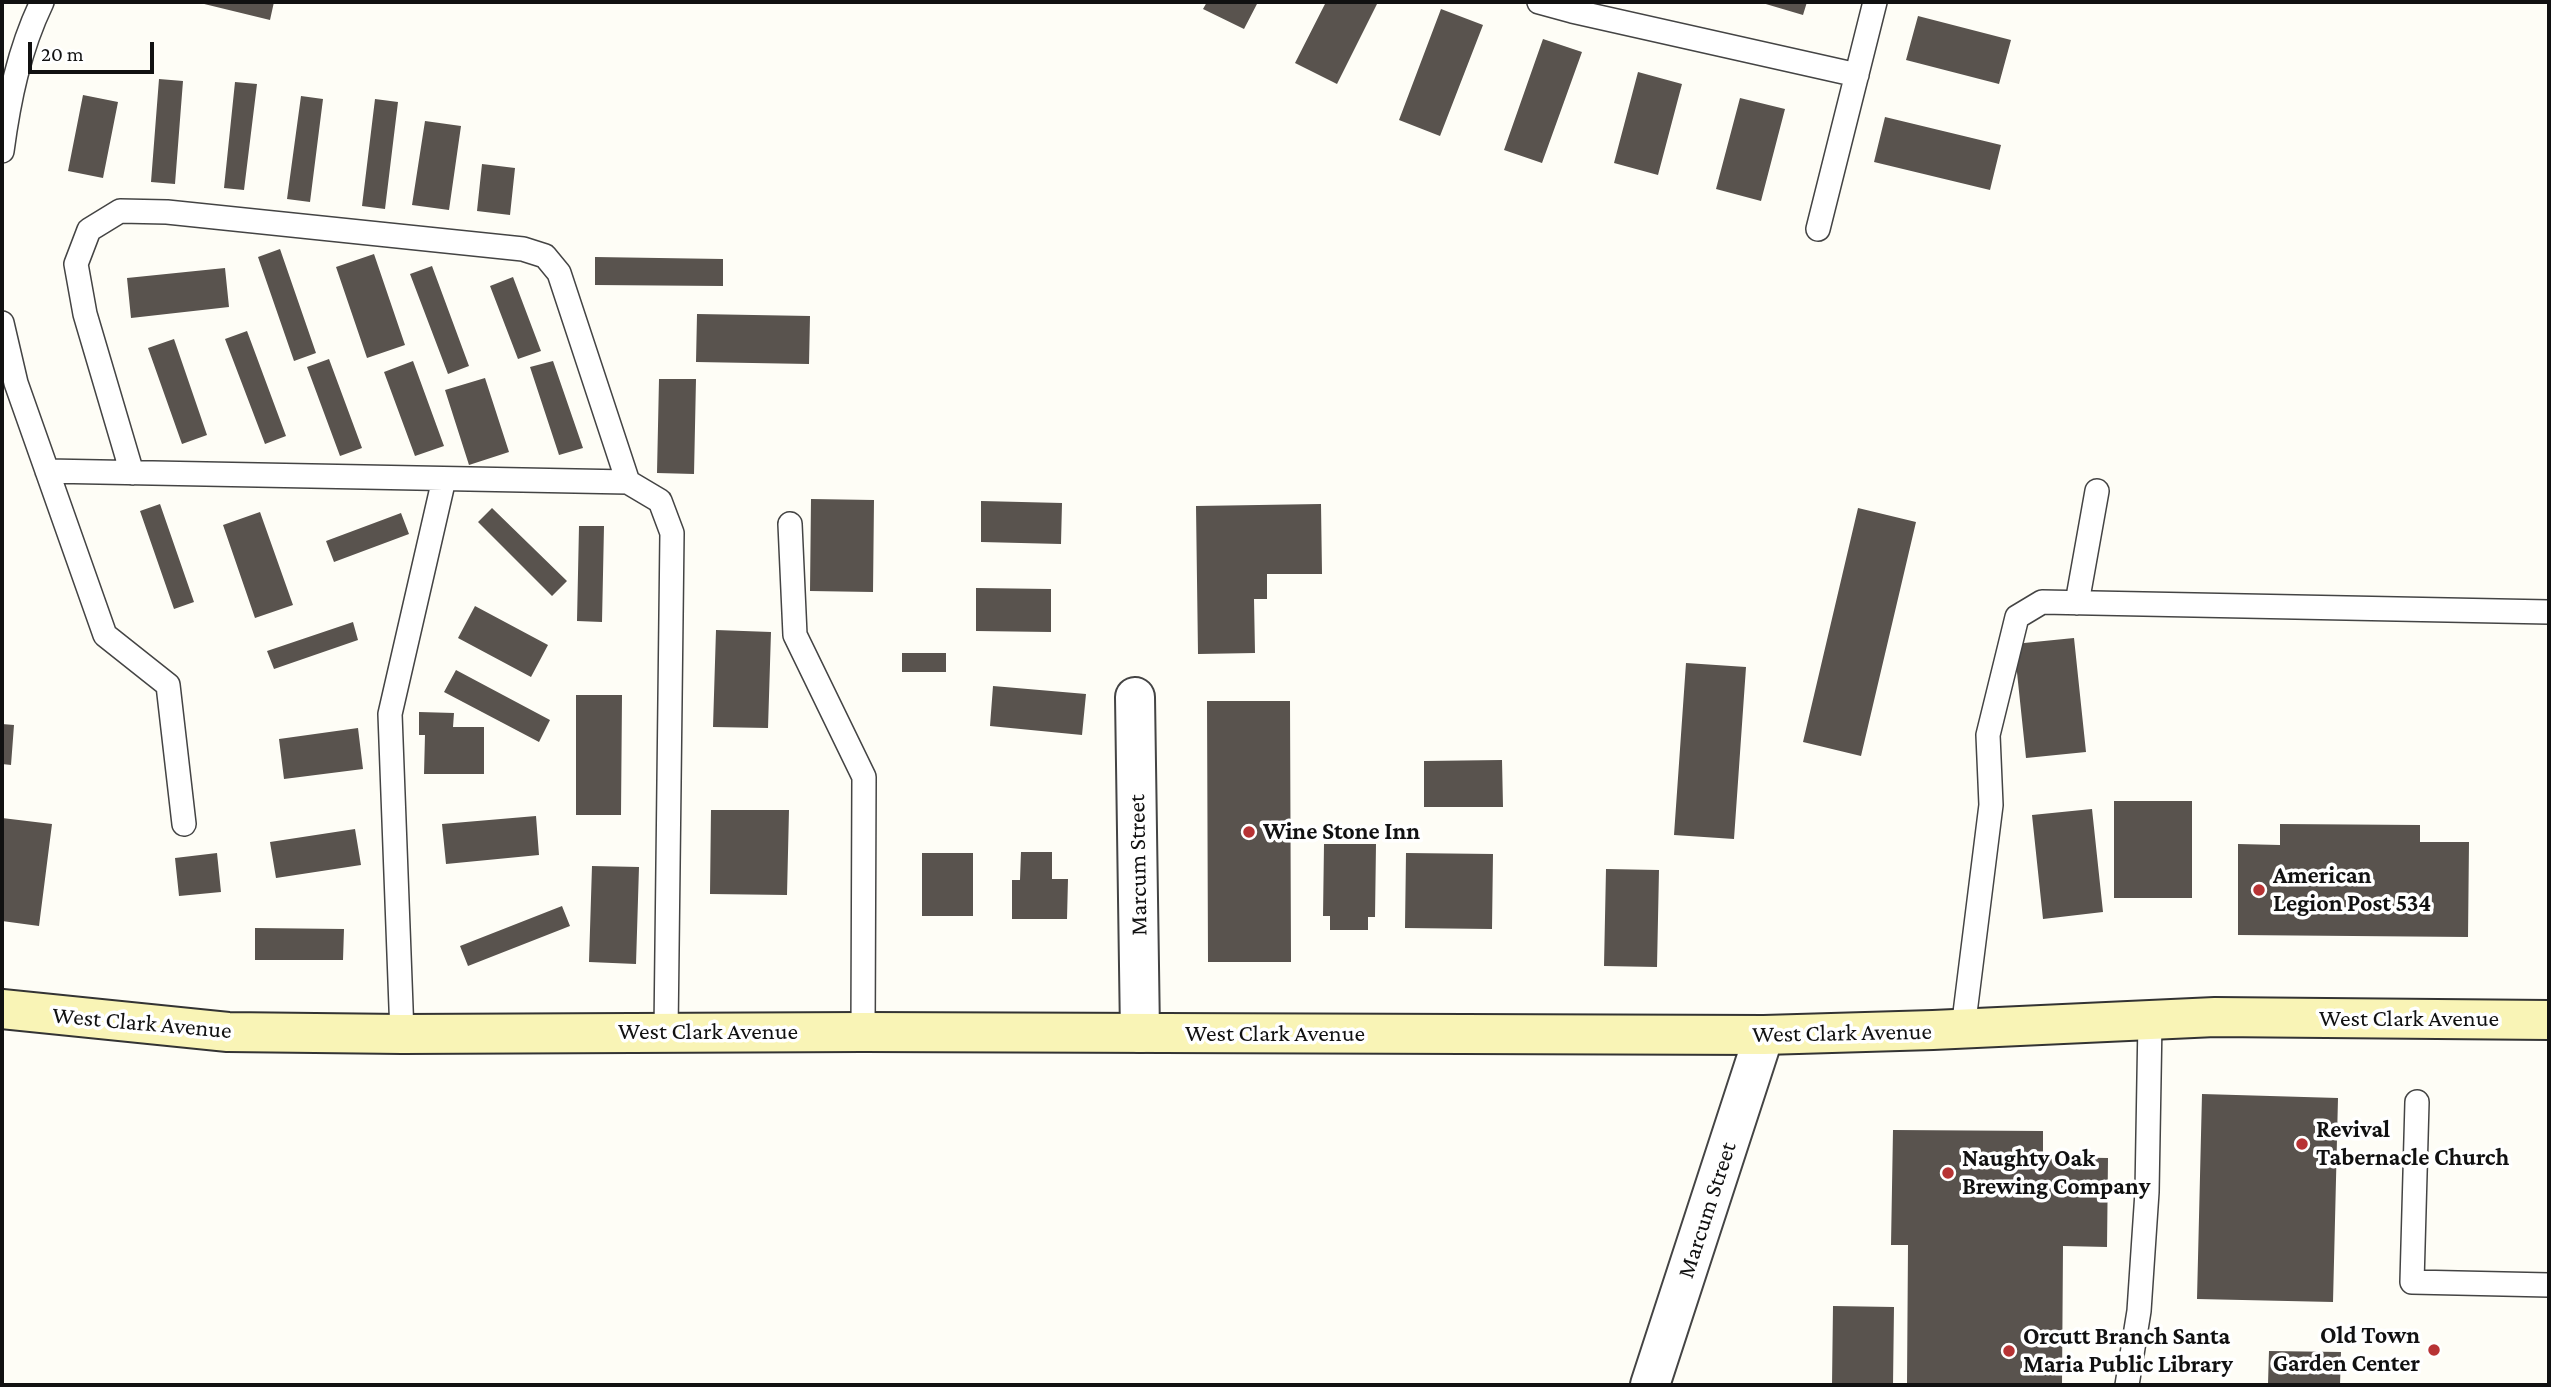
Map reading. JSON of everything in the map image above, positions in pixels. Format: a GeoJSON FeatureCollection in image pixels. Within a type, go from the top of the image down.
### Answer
{"type":"FeatureCollection","features":[{"type":"Feature","properties":{"kind":"main road","name":"West Clark Avenue"},"geometry":{"type":"LineString","coordinates":[[2,1009],[228,1032],[402,1034],[863,1032],[1764,1035],[2215,1017],[2549,1020]]}},
{"type":"Feature","properties":{"kind":"street","name":"Marcum Street"},"geometry":{"type":"LineString","coordinates":[[1135,696],[1140,1033]]}},
{"type":"Feature","properties":{"kind":"street","name":"Marcum Street"},"geometry":{"type":"LineString","coordinates":[[1650,1385],[1764,1035]]}},
{"type":"Feature","properties":{"kind":"lane"},"geometry":{"type":"LineString","coordinates":[[2,151],[8,102],[17,68],[27,34],[42,2]]}},
{"type":"Feature","properties":{"kind":"lane"},"geometry":{"type":"LineString","coordinates":[[1539,2],[1857,75]]}},
{"type":"Feature","properties":{"kind":"lane"},"geometry":{"type":"LineString","coordinates":[[1818,229],[1875,2]]}},
{"type":"Feature","properties":{"kind":"lane"},"geometry":{"type":"LineString","coordinates":[[132,473],[85,314],[76,264],[89,230],[120,211],[167,212],[482,244],[523,249],[545,256],[559,273],[628,482]]}},
{"type":"Feature","properties":{"kind":"lane"},"geometry":{"type":"LineString","coordinates":[[2,323],[16,383],[106,635],[168,685],[184,824]]}},
{"type":"Feature","properties":{"kind":"lane"},"geometry":{"type":"LineString","coordinates":[[47,471],[628,482],[660,501],[672,533],[666,1032]]}},
{"type":"Feature","properties":{"kind":"lane"},"geometry":{"type":"LineString","coordinates":[[402,1034],[390,714],[444,479]]}},
{"type":"Feature","properties":{"kind":"lane"},"geometry":{"type":"LineString","coordinates":[[2077,603],[2097,491]]}},
{"type":"Feature","properties":{"kind":"lane"},"geometry":{"type":"LineString","coordinates":[[790,524],[795,635],[864,777],[863,1032]]}},
{"type":"Feature","properties":{"kind":"lane"},"geometry":{"type":"LineString","coordinates":[[1962,1029],[1991,806],[1988,735],[2017,617],[2042,602],[2549,612]]}},
{"type":"Feature","properties":{"kind":"lane"},"geometry":{"type":"LineString","coordinates":[[2127,1385],[2139,1311],[2147,1192],[2150,1021]]}},
{"type":"Feature","properties":{"kind":"lane"},"geometry":{"type":"LineString","coordinates":[[2417,1102],[2412,1282],[2549,1285]]}},
{"type":"Feature","properties":{"kind":"building"},"geometry":{"type":"Polygon","coordinates":[[[196,2],[274,2],[270,20],[196,2]]]}},
{"type":"Feature","properties":{"kind":"building"},"geometry":{"type":"Polygon","coordinates":[[[1207,2],[1258,2],[1244,29],[1203,9],[1207,2]]]}},
{"type":"Feature","properties":{"kind":"building"},"geometry":{"type":"Polygon","coordinates":[[[1326,2],[1378,2],[1337,84],[1295,63],[1326,2]]]}},
{"type":"Feature","properties":{"kind":"building"},"geometry":{"type":"Polygon","coordinates":[[[1759,2],[1807,2],[1803,15],[1759,2]]]}},
{"type":"Feature","properties":{"kind":"building"},"geometry":{"type":"Polygon","coordinates":[[[1441,9],[1483,25],[1440,136],[1399,120],[1441,9]]]}},
{"type":"Feature","properties":{"kind":"building"},"geometry":{"type":"Polygon","coordinates":[[[1918,16],[2011,40],[1999,84],[1906,60],[1918,16]]]}},
{"type":"Feature","properties":{"kind":"building"},"geometry":{"type":"Polygon","coordinates":[[[1543,39],[1582,52],[1542,163],[1504,150],[1543,39]]]}},
{"type":"Feature","properties":{"kind":"building"},"geometry":{"type":"Polygon","coordinates":[[[1638,72],[1682,84],[1658,175],[1614,163],[1638,72]]]}},
{"type":"Feature","properties":{"kind":"building"},"geometry":{"type":"Polygon","coordinates":[[[159,79],[183,81],[175,184],[151,182],[159,79]]]}},
{"type":"Feature","properties":{"kind":"building"},"geometry":{"type":"Polygon","coordinates":[[[235,82],[257,84],[244,190],[224,188],[235,82]]]}},
{"type":"Feature","properties":{"kind":"building"},"geometry":{"type":"Polygon","coordinates":[[[83,95],[118,102],[103,178],[68,171],[83,95]]]}},
{"type":"Feature","properties":{"kind":"building"},"geometry":{"type":"Polygon","coordinates":[[[301,96],[323,99],[310,202],[287,199],[301,96]]]}},
{"type":"Feature","properties":{"kind":"building"},"geometry":{"type":"Polygon","coordinates":[[[1740,98],[1785,109],[1761,201],[1716,189],[1740,98]]]}},
{"type":"Feature","properties":{"kind":"building"},"geometry":{"type":"Polygon","coordinates":[[[375,99],[398,102],[385,209],[362,206],[375,99]]]}},
{"type":"Feature","properties":{"kind":"building"},"geometry":{"type":"Polygon","coordinates":[[[1885,117],[2001,145],[1990,190],[1874,162],[1885,117]]]}},
{"type":"Feature","properties":{"kind":"building"},"geometry":{"type":"Polygon","coordinates":[[[425,121],[461,126],[449,210],[412,205],[425,121]]]}},
{"type":"Feature","properties":{"kind":"building"},"geometry":{"type":"Polygon","coordinates":[[[482,164],[515,168],[510,215],[477,211],[482,164]]]}},
{"type":"Feature","properties":{"kind":"building"},"geometry":{"type":"Polygon","coordinates":[[[280,249],[316,353],[294,361],[258,257],[280,249]]]}},
{"type":"Feature","properties":{"kind":"building"},"geometry":{"type":"Polygon","coordinates":[[[374,254],[405,345],[367,358],[336,267],[374,254]]]}},
{"type":"Feature","properties":{"kind":"building"},"geometry":{"type":"Polygon","coordinates":[[[595,257],[723,259],[723,286],[595,285],[595,257]]]}},
{"type":"Feature","properties":{"kind":"building"},"geometry":{"type":"Polygon","coordinates":[[[432,266],[469,366],[448,374],[410,274],[432,266]]]}},
{"type":"Feature","properties":{"kind":"building"},"geometry":{"type":"Polygon","coordinates":[[[225,268],[229,307],[131,318],[127,278],[225,268]]]}},
{"type":"Feature","properties":{"kind":"building"},"geometry":{"type":"Polygon","coordinates":[[[513,277],[541,351],[518,359],[490,286],[513,277]]]}},
{"type":"Feature","properties":{"kind":"building"},"geometry":{"type":"Polygon","coordinates":[[[697,314],[810,316],[809,364],[696,362],[697,314]]]}},
{"type":"Feature","properties":{"kind":"building"},"geometry":{"type":"Polygon","coordinates":[[[247,331],[286,436],[265,444],[225,339],[247,331]]]}},
{"type":"Feature","properties":{"kind":"building"},"geometry":{"type":"Polygon","coordinates":[[[174,339],[207,435],[182,444],[148,348],[174,339]]]}},
{"type":"Feature","properties":{"kind":"building"},"geometry":{"type":"Polygon","coordinates":[[[329,359],[362,448],[340,456],[307,367],[329,359]]]}},
{"type":"Feature","properties":{"kind":"building"},"geometry":{"type":"Polygon","coordinates":[[[413,361],[444,446],[415,456],[384,372],[413,361]]]}},
{"type":"Feature","properties":{"kind":"building"},"geometry":{"type":"Polygon","coordinates":[[[553,361],[583,448],[559,455],[530,367],[553,361]]]}},
{"type":"Feature","properties":{"kind":"building"},"geometry":{"type":"Polygon","coordinates":[[[485,378],[509,452],[469,465],[445,390],[485,378]]]}},
{"type":"Feature","properties":{"kind":"building"},"geometry":{"type":"Polygon","coordinates":[[[659,379],[696,379],[694,474],[657,473],[659,379]]]}},
{"type":"Feature","properties":{"kind":"building"},"geometry":{"type":"Polygon","coordinates":[[[811,499],[874,500],[873,592],[810,591],[811,499]]]}},
{"type":"Feature","properties":{"kind":"building"},"geometry":{"type":"Polygon","coordinates":[[[981,501],[1062,503],[1061,544],[981,542],[981,501]]]}},
{"type":"Feature","properties":{"kind":"building"},"geometry":{"type":"Polygon","coordinates":[[[160,504],[194,602],[174,609],[140,511],[160,504]]]}},
{"type":"Feature","properties":{"kind":"building"},"geometry":{"type":"Polygon","coordinates":[[[1321,504],[1322,574],[1267,574],[1267,599],[1254,599],[1255,653],[1198,654],[1196,506],[1321,504]]]}},
{"type":"Feature","properties":{"kind":"building"},"geometry":{"type":"Polygon","coordinates":[[[492,508],[567,581],[552,596],[478,522],[492,508]]]}},
{"type":"Feature","properties":{"kind":"building"},"geometry":{"type":"Polygon","coordinates":[[[1858,508],[1916,522],[1861,756],[1803,742],[1858,508]]]}},
{"type":"Feature","properties":{"kind":"building"},"geometry":{"type":"Polygon","coordinates":[[[260,512],[293,605],[255,618],[223,525],[260,512]]]}},
{"type":"Feature","properties":{"kind":"building"},"geometry":{"type":"Polygon","coordinates":[[[401,513],[409,534],[334,562],[326,541],[401,513]]]}},
{"type":"Feature","properties":{"kind":"building"},"geometry":{"type":"Polygon","coordinates":[[[579,526],[604,526],[602,622],[577,621],[579,526]]]}},
{"type":"Feature","properties":{"kind":"building"},"geometry":{"type":"Polygon","coordinates":[[[976,588],[1051,589],[1051,632],[976,631],[976,588]]]}},
{"type":"Feature","properties":{"kind":"building"},"geometry":{"type":"Polygon","coordinates":[[[475,606],[548,645],[531,677],[458,638],[475,606]]]}},
{"type":"Feature","properties":{"kind":"building"},"geometry":{"type":"Polygon","coordinates":[[[353,622],[358,640],[274,669],[267,651],[353,622]]]}},
{"type":"Feature","properties":{"kind":"building"},"geometry":{"type":"Polygon","coordinates":[[[716,630],[771,632],[768,728],[713,727],[716,630]]]}},
{"type":"Feature","properties":{"kind":"building"},"geometry":{"type":"Polygon","coordinates":[[[2074,638],[2086,752],[2026,758],[2014,644],[2074,638]]]}},
{"type":"Feature","properties":{"kind":"building"},"geometry":{"type":"Polygon","coordinates":[[[902,653],[946,653],[946,672],[902,672],[902,653]]]}},
{"type":"Feature","properties":{"kind":"building"},"geometry":{"type":"Polygon","coordinates":[[[1686,663],[1746,667],[1734,839],[1674,835],[1686,663]]]}},
{"type":"Feature","properties":{"kind":"building"},"geometry":{"type":"Polygon","coordinates":[[[456,670],[550,720],[539,742],[444,692],[456,670]]]}},
{"type":"Feature","properties":{"kind":"building"},"geometry":{"type":"Polygon","coordinates":[[[993,686],[1086,694],[1082,735],[990,726],[993,686]]]}},
{"type":"Feature","properties":{"kind":"building"},"geometry":{"type":"Polygon","coordinates":[[[576,695],[622,695],[621,815],[576,815],[576,695]]]}},
{"type":"Feature","properties":{"kind":"building","name":"Wine Stone Inn"},"geometry":{"type":"Polygon","coordinates":[[[1207,701],[1290,701],[1291,962],[1208,962],[1207,701]]]}},
{"type":"Feature","properties":{"kind":"building"},"geometry":{"type":"Polygon","coordinates":[[[419,712],[454,713],[453,727],[484,727],[484,774],[424,774],[425,735],[419,735],[419,712]]]}},
{"type":"Feature","properties":{"kind":"building"},"geometry":{"type":"Polygon","coordinates":[[[2,724],[14,725],[11,765],[2,764],[2,724]]]}},
{"type":"Feature","properties":{"kind":"building"},"geometry":{"type":"Polygon","coordinates":[[[358,728],[363,769],[284,779],[279,739],[358,728]]]}},
{"type":"Feature","properties":{"kind":"building"},"geometry":{"type":"Polygon","coordinates":[[[1502,760],[1503,807],[1424,807],[1424,761],[1502,760]]]}},
{"type":"Feature","properties":{"kind":"building"},"geometry":{"type":"Polygon","coordinates":[[[2114,801],[2192,801],[2192,898],[2114,898],[2114,801]]]}},
{"type":"Feature","properties":{"kind":"building"},"geometry":{"type":"Polygon","coordinates":[[[2092,809],[2103,912],[2043,919],[2032,815],[2092,809]]]}},
{"type":"Feature","properties":{"kind":"building"},"geometry":{"type":"Polygon","coordinates":[[[711,810],[789,810],[787,895],[710,894],[711,810]]]}},
{"type":"Feature","properties":{"kind":"building"},"geometry":{"type":"Polygon","coordinates":[[[536,816],[539,855],[446,864],[442,824],[536,816]]]}},
{"type":"Feature","properties":{"kind":"building"},"geometry":{"type":"Polygon","coordinates":[[[2,818],[52,824],[39,926],[2,921],[2,818]]]}},
{"type":"Feature","properties":{"kind":"building"},"geometry":{"type":"Polygon","coordinates":[[[2280,824],[2420,825],[2420,842],[2469,842],[2468,937],[2238,935],[2238,844],[2280,845],[2280,824]]]}},
{"type":"Feature","properties":{"kind":"building"},"geometry":{"type":"Polygon","coordinates":[[[355,829],[361,865],[276,878],[270,842],[355,829]]]}},
{"type":"Feature","properties":{"kind":"building"},"geometry":{"type":"Polygon","coordinates":[[[1324,844],[1376,844],[1375,917],[1368,917],[1368,930],[1330,930],[1330,916],[1323,916],[1324,844]]]}},
{"type":"Feature","properties":{"kind":"building"},"geometry":{"type":"Polygon","coordinates":[[[1021,852],[1052,852],[1052,879],[1068,879],[1067,919],[1012,919],[1012,880],[1020,880],[1021,852]]]}},
{"type":"Feature","properties":{"kind":"building"},"geometry":{"type":"Polygon","coordinates":[[[217,853],[221,892],[179,896],[175,858],[217,853]]]}},
{"type":"Feature","properties":{"kind":"building"},"geometry":{"type":"Polygon","coordinates":[[[922,853],[973,853],[973,916],[922,916],[922,853]]]}},
{"type":"Feature","properties":{"kind":"building"},"geometry":{"type":"Polygon","coordinates":[[[1406,853],[1493,854],[1492,929],[1405,928],[1406,853]]]}},
{"type":"Feature","properties":{"kind":"building"},"geometry":{"type":"Polygon","coordinates":[[[592,866],[639,867],[636,964],[589,962],[592,866]]]}},
{"type":"Feature","properties":{"kind":"building"},"geometry":{"type":"Polygon","coordinates":[[[1606,869],[1659,870],[1657,967],[1604,966],[1606,869]]]}},
{"type":"Feature","properties":{"kind":"building"},"geometry":{"type":"Polygon","coordinates":[[[562,906],[570,926],[468,966],[460,946],[562,906]]]}},
{"type":"Feature","properties":{"kind":"building"},"geometry":{"type":"Polygon","coordinates":[[[255,928],[344,929],[343,960],[255,960],[255,928]]]}},
{"type":"Feature","properties":{"kind":"building"},"geometry":{"type":"Polygon","coordinates":[[[2202,1094],[2338,1098],[2333,1302],[2197,1299],[2202,1094]]]}},
{"type":"Feature","properties":{"kind":"building"},"geometry":{"type":"Polygon","coordinates":[[[1893,1130],[2043,1131],[2043,1157],[2108,1158],[2107,1247],[2063,1246],[2062,1385],[1907,1385],[1908,1245],[1891,1245],[1893,1130]]]}},
{"type":"Feature","properties":{"kind":"building"},"geometry":{"type":"Polygon","coordinates":[[[1833,1306],[1894,1307],[1893,1385],[1832,1385],[1833,1306]]]}},
{"type":"Feature","properties":{"kind":"building"},"geometry":{"type":"Polygon","coordinates":[[[2269,1351],[2341,1352],[2340,1385],[2268,1384],[2269,1351]]]}},
{"type":"Feature","properties":{"kind":"place","name":"Wine Stone Inn"},"geometry":{"type":"Point","coordinates":[1249,832]}},
{"type":"Feature","properties":{"kind":"place","name":"American Legion Post 534"},"geometry":{"type":"Point","coordinates":[2259,890]}},
{"type":"Feature","properties":{"kind":"place","name":"Revival Tabernacle Church"},"geometry":{"type":"Point","coordinates":[2302,1144]}},
{"type":"Feature","properties":{"kind":"place","name":"Naughty Oak Brewing Company"},"geometry":{"type":"Point","coordinates":[1948,1173]}},
{"type":"Feature","properties":{"kind":"place","name":"Old Town Garden Center"},"geometry":{"type":"Point","coordinates":[2434,1350]}},
{"type":"Feature","properties":{"kind":"place","name":"Orcutt Branch Santa Maria Public Library"},"geometry":{"type":"Point","coordinates":[2009,1351]}}]}
